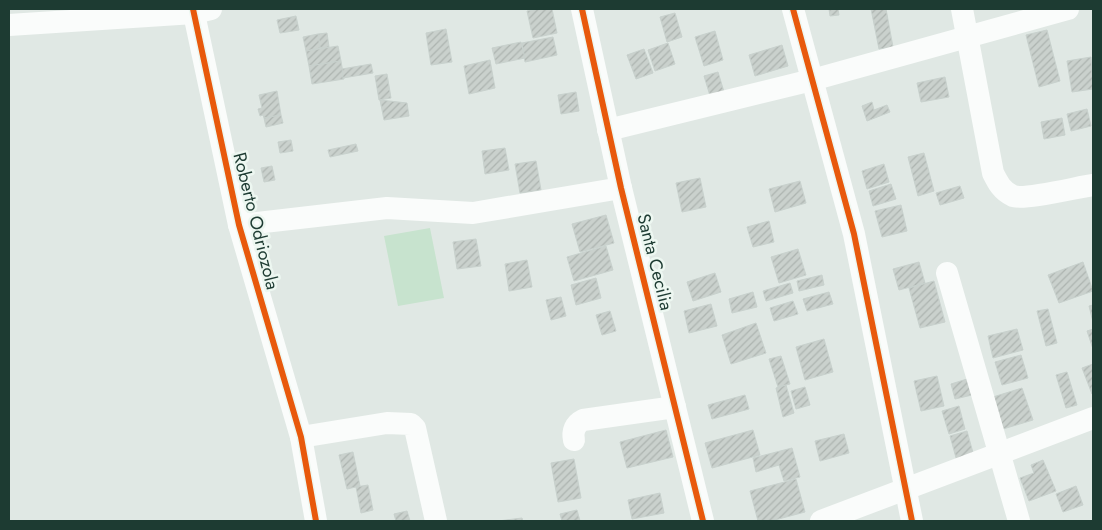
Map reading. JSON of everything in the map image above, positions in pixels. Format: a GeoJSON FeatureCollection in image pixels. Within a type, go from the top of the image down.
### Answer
{"type":"FeatureCollection","features":[{"type":"Feature","properties":{"kind":"street","name":"Santa Cecilia"},"geometry":{"type":"LineString","coordinates":[[582,9],[621,188],[703,521]]}},
{"type":"Feature","properties":{"kind":"street"},"geometry":{"type":"LineString","coordinates":[[794,9],[854,234],[912,521]]}},
{"type":"Feature","properties":{"kind":"street"},"geometry":{"type":"LineString","coordinates":[[962,9],[993,173],[1003,190],[1020,197],[1093,185]]}},
{"type":"Feature","properties":{"kind":"street"},"geometry":{"type":"LineString","coordinates":[[608,130],[812,80],[1068,9]]}},
{"type":"Feature","properties":{"kind":"street"},"geometry":{"type":"LineString","coordinates":[[9,26],[199,10]]}},
{"type":"Feature","properties":{"kind":"street","name":"Roberto Odriozola"},"geometry":{"type":"LineString","coordinates":[[199,10],[239,225],[301,437],[316,521]]}},
{"type":"Feature","properties":{"kind":"street"},"geometry":{"type":"LineString","coordinates":[[239,225],[386,208],[473,213],[621,188]]}},
{"type":"Feature","properties":{"kind":"street"},"geometry":{"type":"LineString","coordinates":[[947,273],[1019,521]]}},
{"type":"Feature","properties":{"kind":"street"},"geometry":{"type":"LineString","coordinates":[[574,440],[573,434],[576,426],[583,420],[675,407]]}},
{"type":"Feature","properties":{"kind":"street"},"geometry":{"type":"LineString","coordinates":[[821,521],[1093,418]]}},
{"type":"Feature","properties":{"kind":"street"},"geometry":{"type":"LineString","coordinates":[[301,437],[388,423],[411,424],[415,428],[436,521]]}},
{"type":"Feature","properties":{"kind":"green space"},"geometry":{"type":"Polygon","coordinates":[[[430,228],[444,298],[398,306],[384,236],[430,228]]]}},
{"type":"Feature","properties":{"kind":"building"},"geometry":{"type":"Polygon","coordinates":[[[552,9],[557,33],[533,38],[527,11],[552,9]]]}},
{"type":"Feature","properties":{"kind":"building"},"geometry":{"type":"Polygon","coordinates":[[[829,9],[838,9],[839,15],[830,16],[829,9]]]}},
{"type":"Feature","properties":{"kind":"building"},"geometry":{"type":"Polygon","coordinates":[[[871,9],[886,9],[893,47],[879,49],[871,9]]]}},
{"type":"Feature","properties":{"kind":"building"},"geometry":{"type":"Polygon","coordinates":[[[675,13],[682,37],[667,42],[660,17],[675,13]]]}},
{"type":"Feature","properties":{"kind":"building"},"geometry":{"type":"Polygon","coordinates":[[[296,16],[299,30],[280,33],[277,20],[296,16]]]}},
{"type":"Feature","properties":{"kind":"building"},"geometry":{"type":"Polygon","coordinates":[[[446,29],[452,62],[431,65],[426,33],[446,29]]]}},
{"type":"Feature","properties":{"kind":"building"},"geometry":{"type":"Polygon","coordinates":[[[1047,30],[1060,81],[1039,87],[1026,35],[1047,30]]]}},
{"type":"Feature","properties":{"kind":"building"},"geometry":{"type":"Polygon","coordinates":[[[715,31],[723,60],[704,66],[695,37],[715,31]]]}},
{"type":"Feature","properties":{"kind":"building"},"geometry":{"type":"Polygon","coordinates":[[[327,33],[329,47],[320,48],[318,34],[327,33]]]}},
{"type":"Feature","properties":{"kind":"building"},"geometry":{"type":"Polygon","coordinates":[[[318,34],[320,48],[306,51],[303,37],[318,34]]]}},
{"type":"Feature","properties":{"kind":"building"},"geometry":{"type":"Polygon","coordinates":[[[553,37],[557,55],[525,62],[522,43],[553,37]]]}},
{"type":"Feature","properties":{"kind":"building"},"geometry":{"type":"Polygon","coordinates":[[[521,42],[525,58],[496,64],[492,48],[521,42]]]}},
{"type":"Feature","properties":{"kind":"building"},"geometry":{"type":"Polygon","coordinates":[[[668,43],[675,64],[655,71],[648,50],[668,43]]]}},
{"type":"Feature","properties":{"kind":"building"},"geometry":{"type":"Polygon","coordinates":[[[782,45],[788,66],[755,76],[749,55],[782,45]]]}},
{"type":"Feature","properties":{"kind":"building"},"geometry":{"type":"Polygon","coordinates":[[[338,46],[341,61],[309,66],[306,51],[338,46]]]}},
{"type":"Feature","properties":{"kind":"building"},"geometry":{"type":"Polygon","coordinates":[[[644,49],[653,73],[636,79],[627,55],[644,49]]]}},
{"type":"Feature","properties":{"kind":"building"},"geometry":{"type":"Polygon","coordinates":[[[1091,57],[1093,89],[1072,92],[1067,61],[1091,57]]]}},
{"type":"Feature","properties":{"kind":"building"},"geometry":{"type":"Polygon","coordinates":[[[490,60],[495,88],[469,94],[464,66],[490,60]]]}},
{"type":"Feature","properties":{"kind":"building"},"geometry":{"type":"Polygon","coordinates":[[[341,61],[344,79],[312,84],[309,66],[341,61]]]}},
{"type":"Feature","properties":{"kind":"building"},"geometry":{"type":"Polygon","coordinates":[[[371,64],[373,73],[343,78],[342,69],[371,64]]]}},
{"type":"Feature","properties":{"kind":"building"},"geometry":{"type":"Polygon","coordinates":[[[718,72],[725,95],[711,99],[704,76],[718,72]]]}},
{"type":"Feature","properties":{"kind":"building"},"geometry":{"type":"Polygon","coordinates":[[[387,74],[391,98],[379,100],[375,76],[387,74]]]}},
{"type":"Feature","properties":{"kind":"building"},"geometry":{"type":"Polygon","coordinates":[[[945,77],[949,97],[921,102],[917,83],[945,77]]]}},
{"type":"Feature","properties":{"kind":"building"},"geometry":{"type":"Polygon","coordinates":[[[277,91],[281,115],[264,118],[263,115],[260,116],[258,109],[262,108],[259,95],[277,91]]]}},
{"type":"Feature","properties":{"kind":"building"},"geometry":{"type":"Polygon","coordinates":[[[576,92],[579,111],[561,114],[558,95],[576,92]]]}},
{"type":"Feature","properties":{"kind":"building"},"geometry":{"type":"Polygon","coordinates":[[[380,100],[407,103],[409,116],[384,120],[380,100]]]}},
{"type":"Feature","properties":{"kind":"building"},"geometry":{"type":"Polygon","coordinates":[[[872,102],[874,110],[887,105],[890,112],[867,121],[862,106],[872,102]]]}},
{"type":"Feature","properties":{"kind":"building"},"geometry":{"type":"Polygon","coordinates":[[[1087,109],[1091,126],[1071,131],[1067,114],[1087,109]]]}},
{"type":"Feature","properties":{"kind":"building"},"geometry":{"type":"Polygon","coordinates":[[[281,115],[283,123],[266,127],[264,118],[281,115]]]}},
{"type":"Feature","properties":{"kind":"building"},"geometry":{"type":"Polygon","coordinates":[[[1062,118],[1065,135],[1044,139],[1041,122],[1062,118]]]}},
{"type":"Feature","properties":{"kind":"building"},"geometry":{"type":"Polygon","coordinates":[[[291,140],[293,151],[280,153],[278,142],[291,140]]]}},
{"type":"Feature","properties":{"kind":"building"},"geometry":{"type":"Polygon","coordinates":[[[356,144],[358,151],[330,157],[328,150],[356,144]]]}},
{"type":"Feature","properties":{"kind":"building"},"geometry":{"type":"Polygon","coordinates":[[[505,148],[509,170],[485,174],[482,151],[505,148]]]}},
{"type":"Feature","properties":{"kind":"building"},"geometry":{"type":"Polygon","coordinates":[[[924,153],[934,191],[918,196],[908,157],[924,153]]]}},
{"type":"Feature","properties":{"kind":"building"},"geometry":{"type":"Polygon","coordinates":[[[536,161],[541,190],[520,193],[515,164],[536,161]]]}},
{"type":"Feature","properties":{"kind":"building"},"geometry":{"type":"Polygon","coordinates":[[[884,164],[889,182],[867,189],[862,171],[884,164]]]}},
{"type":"Feature","properties":{"kind":"building"},"geometry":{"type":"Polygon","coordinates":[[[272,166],[275,180],[264,182],[261,168],[272,166]]]}},
{"type":"Feature","properties":{"kind":"building"},"geometry":{"type":"Polygon","coordinates":[[[700,178],[706,207],[682,212],[676,183],[700,178]]]}},
{"type":"Feature","properties":{"kind":"building"},"geometry":{"type":"Polygon","coordinates":[[[800,181],[806,203],[775,212],[769,189],[800,181]]]}},
{"type":"Feature","properties":{"kind":"building"},"geometry":{"type":"Polygon","coordinates":[[[891,184],[896,199],[873,206],[869,191],[891,184]]]}},
{"type":"Feature","properties":{"kind":"building"},"geometry":{"type":"Polygon","coordinates":[[[960,186],[964,198],[940,205],[936,193],[960,186]]]}},
{"type":"Feature","properties":{"kind":"building"},"geometry":{"type":"Polygon","coordinates":[[[901,205],[907,231],[882,237],[875,211],[901,205]]]}},
{"type":"Feature","properties":{"kind":"building"},"geometry":{"type":"Polygon","coordinates":[[[606,215],[614,243],[580,252],[572,224],[606,215]]]}},
{"type":"Feature","properties":{"kind":"building"},"geometry":{"type":"Polygon","coordinates":[[[769,221],[774,242],[753,247],[747,227],[769,221]]]}},
{"type":"Feature","properties":{"kind":"building"},"geometry":{"type":"Polygon","coordinates":[[[476,239],[481,266],[457,269],[453,242],[476,239]]]}},
{"type":"Feature","properties":{"kind":"building"},"geometry":{"type":"Polygon","coordinates":[[[606,246],[613,270],[574,281],[567,257],[606,246]]]}},
{"type":"Feature","properties":{"kind":"building"},"geometry":{"type":"Polygon","coordinates":[[[798,249],[806,275],[779,283],[771,257],[798,249]]]}},
{"type":"Feature","properties":{"kind":"building"},"geometry":{"type":"Polygon","coordinates":[[[527,260],[532,287],[509,291],[505,264],[527,260]]]}},
{"type":"Feature","properties":{"kind":"building"},"geometry":{"type":"Polygon","coordinates":[[[919,262],[925,283],[899,290],[893,269],[919,262]]]}},
{"type":"Feature","properties":{"kind":"building"},"geometry":{"type":"Polygon","coordinates":[[[1083,262],[1093,291],[1059,303],[1048,275],[1083,262]]]}},
{"type":"Feature","properties":{"kind":"building"},"geometry":{"type":"Polygon","coordinates":[[[715,273],[721,292],[693,301],[687,282],[715,273]]]}},
{"type":"Feature","properties":{"kind":"building"},"geometry":{"type":"Polygon","coordinates":[[[822,275],[824,285],[799,291],[797,281],[822,275]]]}},
{"type":"Feature","properties":{"kind":"building"},"geometry":{"type":"Polygon","coordinates":[[[596,278],[601,298],[576,305],[571,285],[596,278]]]}},
{"type":"Feature","properties":{"kind":"building"},"geometry":{"type":"Polygon","coordinates":[[[934,281],[945,322],[920,328],[909,288],[934,281]]]}},
{"type":"Feature","properties":{"kind":"building"},"geometry":{"type":"Polygon","coordinates":[[[790,283],[793,293],[766,301],[763,291],[790,283]]]}},
{"type":"Feature","properties":{"kind":"building"},"geometry":{"type":"Polygon","coordinates":[[[753,292],[757,307],[732,313],[729,299],[753,292]]]}},
{"type":"Feature","properties":{"kind":"building"},"geometry":{"type":"Polygon","coordinates":[[[829,292],[833,304],[807,311],[803,299],[829,292]]]}},
{"type":"Feature","properties":{"kind":"building"},"geometry":{"type":"Polygon","coordinates":[[[561,297],[566,316],[551,320],[546,300],[561,297]]]}},
{"type":"Feature","properties":{"kind":"building"},"geometry":{"type":"Polygon","coordinates":[[[793,301],[798,314],[774,321],[770,308],[793,301]]]}},
{"type":"Feature","properties":{"kind":"building"},"geometry":{"type":"Polygon","coordinates":[[[711,304],[717,326],[689,333],[684,311],[711,304]]]}},
{"type":"Feature","properties":{"kind":"building"},"geometry":{"type":"Polygon","coordinates":[[[1093,305],[1093,322],[1089,306],[1093,305]]]}},
{"type":"Feature","properties":{"kind":"building"},"geometry":{"type":"Polygon","coordinates":[[[1048,309],[1057,343],[1046,346],[1037,311],[1048,309]]]}},
{"type":"Feature","properties":{"kind":"building"},"geometry":{"type":"Polygon","coordinates":[[[610,311],[616,331],[602,335],[596,315],[610,311]]]}},
{"type":"Feature","properties":{"kind":"building"},"geometry":{"type":"Polygon","coordinates":[[[756,323],[766,353],[731,364],[722,335],[756,323]]]}},
{"type":"Feature","properties":{"kind":"building"},"geometry":{"type":"Polygon","coordinates":[[[1017,329],[1023,350],[993,358],[988,336],[1017,329]]]}},
{"type":"Feature","properties":{"kind":"building"},"geometry":{"type":"Polygon","coordinates":[[[1093,329],[1093,349],[1087,331],[1093,329]]]}},
{"type":"Feature","properties":{"kind":"building"},"geometry":{"type":"Polygon","coordinates":[[[824,339],[833,372],[805,380],[796,347],[824,339]]]}},
{"type":"Feature","properties":{"kind":"building"},"geometry":{"type":"Polygon","coordinates":[[[1021,355],[1028,378],[1002,385],[995,362],[1021,355]]]}},
{"type":"Feature","properties":{"kind":"building"},"geometry":{"type":"Polygon","coordinates":[[[781,356],[790,384],[778,387],[769,359],[781,356]]]}},
{"type":"Feature","properties":{"kind":"building"},"geometry":{"type":"Polygon","coordinates":[[[1093,364],[1093,394],[1092,394],[1082,368],[1093,364]]]}},
{"type":"Feature","properties":{"kind":"building"},"geometry":{"type":"Polygon","coordinates":[[[1067,372],[1077,405],[1066,408],[1056,375],[1067,372]]]}},
{"type":"Feature","properties":{"kind":"building"},"geometry":{"type":"Polygon","coordinates":[[[937,376],[944,406],[921,411],[914,381],[937,376]]]}},
{"type":"Feature","properties":{"kind":"building"},"geometry":{"type":"Polygon","coordinates":[[[967,379],[972,395],[955,399],[951,384],[967,379]]]}},
{"type":"Feature","properties":{"kind":"building"},"geometry":{"type":"Polygon","coordinates":[[[786,385],[794,413],[783,417],[776,388],[786,385]]]}},
{"type":"Feature","properties":{"kind":"building"},"geometry":{"type":"Polygon","coordinates":[[[805,387],[810,405],[796,409],[791,391],[805,387]]]}},
{"type":"Feature","properties":{"kind":"building"},"geometry":{"type":"Polygon","coordinates":[[[1022,388],[1033,420],[1003,429],[993,397],[1022,388]]]}},
{"type":"Feature","properties":{"kind":"building"},"geometry":{"type":"Polygon","coordinates":[[[745,395],[749,409],[712,419],[708,405],[745,395]]]}},
{"type":"Feature","properties":{"kind":"building"},"geometry":{"type":"Polygon","coordinates":[[[959,406],[965,429],[949,434],[942,411],[959,406]]]}},
{"type":"Feature","properties":{"kind":"building"},"geometry":{"type":"Polygon","coordinates":[[[666,430],[673,457],[627,468],[620,442],[666,430]]]}},
{"type":"Feature","properties":{"kind":"building"},"geometry":{"type":"Polygon","coordinates":[[[753,430],[760,455],[712,468],[705,443],[753,430]]]}},
{"type":"Feature","properties":{"kind":"building"},"geometry":{"type":"Polygon","coordinates":[[[967,431],[975,460],[958,465],[950,436],[967,431]]]}},
{"type":"Feature","properties":{"kind":"building"},"geometry":{"type":"Polygon","coordinates":[[[844,434],[849,453],[820,461],[815,441],[844,434]]]}},
{"type":"Feature","properties":{"kind":"building"},"geometry":{"type":"Polygon","coordinates":[[[792,448],[800,477],[784,481],[779,465],[756,472],[753,458],[792,448]]]}},
{"type":"Feature","properties":{"kind":"building"},"geometry":{"type":"Polygon","coordinates":[[[353,452],[360,486],[347,489],[339,455],[353,452]]]}},
{"type":"Feature","properties":{"kind":"building"},"geometry":{"type":"Polygon","coordinates":[[[574,459],[581,498],[558,502],[551,463],[574,459]]]}},
{"type":"Feature","properties":{"kind":"building"},"geometry":{"type":"Polygon","coordinates":[[[1043,460],[1056,491],[1029,501],[1020,478],[1034,473],[1031,465],[1043,460]]]}},
{"type":"Feature","properties":{"kind":"building"},"geometry":{"type":"Polygon","coordinates":[[[796,479],[805,512],[771,521],[758,521],[750,491],[796,479]]]}},
{"type":"Feature","properties":{"kind":"building"},"geometry":{"type":"Polygon","coordinates":[[[368,485],[373,510],[361,513],[356,487],[368,485]]]}},
{"type":"Feature","properties":{"kind":"building"},"geometry":{"type":"Polygon","coordinates":[[[1076,486],[1083,505],[1063,512],[1056,494],[1076,486]]]}},
{"type":"Feature","properties":{"kind":"building"},"geometry":{"type":"Polygon","coordinates":[[[660,493],[664,513],[632,519],[628,500],[660,493]]]}},
{"type":"Feature","properties":{"kind":"building"},"geometry":{"type":"Polygon","coordinates":[[[577,510],[580,521],[562,521],[560,514],[577,510]]]}},
{"type":"Feature","properties":{"kind":"building"},"geometry":{"type":"Polygon","coordinates":[[[407,511],[410,521],[396,521],[394,514],[407,511]]]}},
{"type":"Feature","properties":{"kind":"building"},"geometry":{"type":"Polygon","coordinates":[[[522,518],[523,521],[498,521],[522,518]]]}},
{"type":"Feature","properties":{"kind":"cycle path"},"geometry":{"type":"LineString","coordinates":[[193,9],[239,225],[301,437],[316,521]]}},
{"type":"Feature","properties":{"kind":"cycle path"},"geometry":{"type":"LineString","coordinates":[[582,9],[621,188],[703,521]]}},
{"type":"Feature","properties":{"kind":"cycle path"},"geometry":{"type":"LineString","coordinates":[[793,9],[854,234],[912,521]]}}]}
